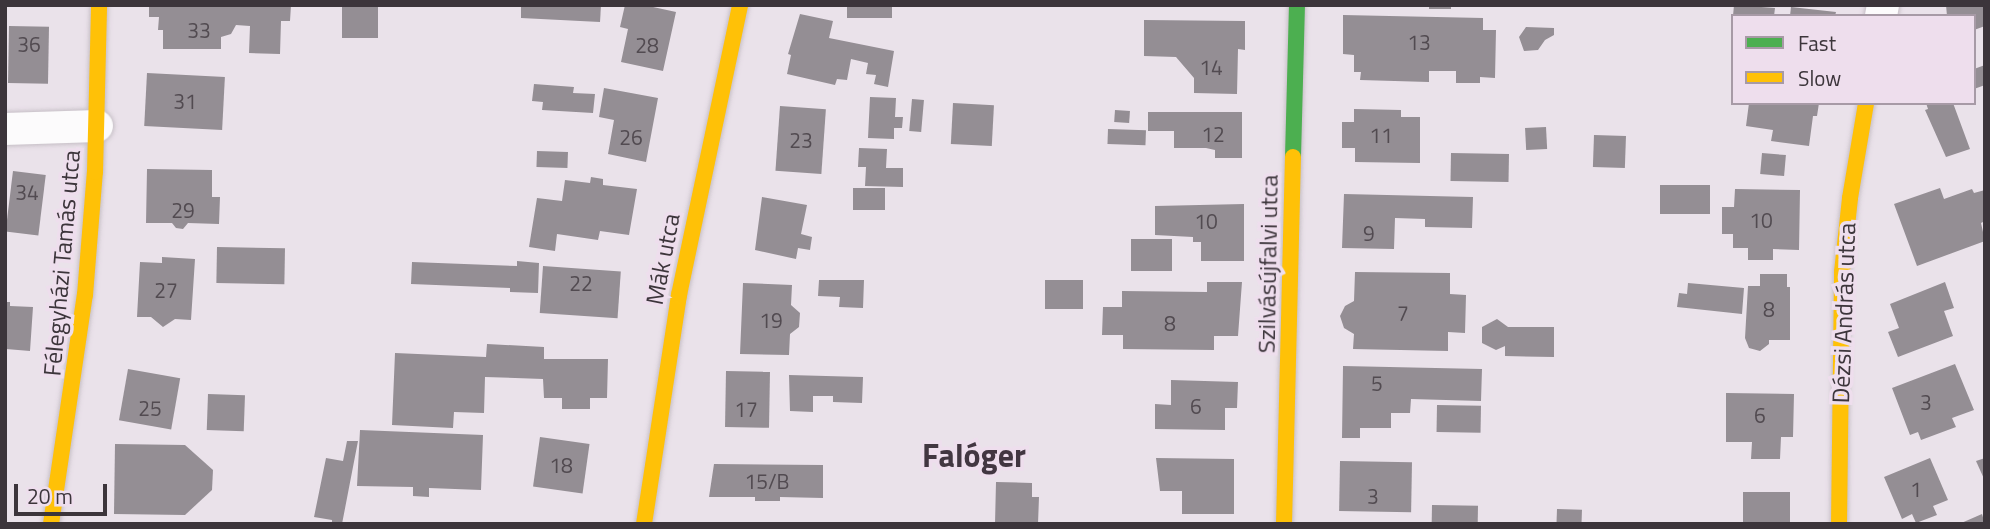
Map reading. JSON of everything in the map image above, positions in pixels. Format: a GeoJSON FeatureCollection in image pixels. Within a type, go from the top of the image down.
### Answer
{"type":"FeatureCollection","features":[{"type":"Feature","properties":{"kind":"street","name":"Félegyházi Tamás utca"},"geometry":{"type":"LineString","coordinates":[[51,524],[85,295],[97,126],[99,5]]}},
{"type":"Feature","properties":{"kind":"street","name":"Mák utca"},"geometry":{"type":"LineString","coordinates":[[644,524],[679,295],[740,5]]}},
{"type":"Feature","properties":{"kind":"street","name":"Szilvásújfalvi utca"},"geometry":{"type":"LineString","coordinates":[[1284,524],[1297,5]]}},
{"type":"Feature","properties":{"kind":"street","name":"Dézsi András utca"},"geometry":{"type":"LineString","coordinates":[[1839,524],[1842,272],[1850,198],[1866,105]]}},
{"type":"Feature","properties":{"kind":"street"},"geometry":{"type":"LineString","coordinates":[[5,129],[97,126]]}},
{"type":"Feature","properties":{"kind":"building"},"geometry":{"type":"Polygon","coordinates":[[[149,5],[291,5],[290,21],[281,21],[280,54],[249,53],[250,26],[236,25],[231,34],[221,37],[221,49],[163,49],[163,30],[158,30],[159,17],[149,17],[149,5]]]}},
{"type":"Feature","properties":{"kind":"building"},"geometry":{"type":"Polygon","coordinates":[[[342,5],[378,5],[378,38],[342,38],[342,5]]]}},
{"type":"Feature","properties":{"kind":"building"},"geometry":{"type":"Polygon","coordinates":[[[521,5],[601,5],[600,22],[521,18],[521,5]]]}},
{"type":"Feature","properties":{"kind":"building"},"geometry":{"type":"Polygon","coordinates":[[[625,5],[644,5],[676,12],[663,71],[621,62],[628,29],[620,27],[625,5]]]}},
{"type":"Feature","properties":{"kind":"building"},"geometry":{"type":"Polygon","coordinates":[[[847,5],[892,5],[892,18],[847,18],[847,5]]]}},
{"type":"Feature","properties":{"kind":"building"},"geometry":{"type":"Polygon","coordinates":[[[1429,5],[1451,5],[1451,9],[1429,9],[1429,5]]]}},
{"type":"Feature","properties":{"kind":"building"},"geometry":{"type":"Polygon","coordinates":[[[1734,5],[1775,8],[1774,14],[1733,14],[1734,5]]]}},
{"type":"Feature","properties":{"kind":"building"},"geometry":{"type":"Polygon","coordinates":[[[1946,5],[1985,5],[1985,26],[1976,29],[1976,14],[1947,14],[1946,5]]]}},
{"type":"Feature","properties":{"kind":"building"},"geometry":{"type":"Polygon","coordinates":[[[1791,7],[1836,12],[1836,14],[1790,14],[1791,7]]]}},
{"type":"Feature","properties":{"kind":"building"},"geometry":{"type":"Polygon","coordinates":[[[800,14],[833,21],[829,38],[894,51],[888,87],[874,84],[876,75],[866,74],[868,63],[851,59],[847,80],[837,79],[835,85],[787,74],[791,55],[788,54],[800,14]]]}},
{"type":"Feature","properties":{"kind":"building"},"geometry":{"type":"Polygon","coordinates":[[[1343,15],[1483,18],[1483,30],[1496,30],[1495,78],[1480,77],[1480,83],[1456,83],[1456,71],[1429,71],[1429,82],[1360,80],[1361,72],[1354,72],[1354,55],[1343,54],[1343,15]]]}},
{"type":"Feature","properties":{"kind":"building"},"geometry":{"type":"Polygon","coordinates":[[[1144,20],[1245,21],[1245,50],[1238,49],[1237,94],[1194,93],[1194,78],[1176,57],[1144,56],[1144,20]]]}},
{"type":"Feature","properties":{"kind":"building"},"geometry":{"type":"Polygon","coordinates":[[[9,26],[49,27],[48,84],[8,83],[9,26]]]}},
{"type":"Feature","properties":{"kind":"building"},"geometry":{"type":"Polygon","coordinates":[[[1526,27],[1554,28],[1554,35],[1545,40],[1538,50],[1524,51],[1519,37],[1526,27]]]}},
{"type":"Feature","properties":{"kind":"building"},"geometry":{"type":"Polygon","coordinates":[[[1985,65],[1985,85],[1976,88],[1976,68],[1985,65]]]}},
{"type":"Feature","properties":{"kind":"building"},"geometry":{"type":"Polygon","coordinates":[[[147,73],[225,77],[222,130],[144,126],[147,73]]]}},
{"type":"Feature","properties":{"kind":"building"},"geometry":{"type":"Polygon","coordinates":[[[534,84],[574,87],[573,93],[595,94],[593,113],[542,110],[543,102],[532,101],[534,84]]]}},
{"type":"Feature","properties":{"kind":"building"},"geometry":{"type":"Polygon","coordinates":[[[604,88],[658,98],[646,162],[608,154],[614,120],[599,117],[604,88]]]}},
{"type":"Feature","properties":{"kind":"building"},"geometry":{"type":"Polygon","coordinates":[[[870,97],[896,98],[895,117],[903,117],[902,128],[894,128],[894,139],[868,138],[870,97]]]}},
{"type":"Feature","properties":{"kind":"building"},"geometry":{"type":"Polygon","coordinates":[[[912,99],[924,100],[921,132],[909,131],[912,99]]]}},
{"type":"Feature","properties":{"kind":"building"},"geometry":{"type":"Polygon","coordinates":[[[953,103],[994,105],[992,146],[951,144],[953,103]]]}},
{"type":"Feature","properties":{"kind":"building"},"geometry":{"type":"Polygon","coordinates":[[[1749,105],[1819,105],[1817,116],[1813,116],[1809,146],[1771,141],[1773,130],[1746,126],[1749,105]]]}},
{"type":"Feature","properties":{"kind":"building"},"geometry":{"type":"Polygon","coordinates":[[[1927,105],[1954,105],[1970,149],[1946,157],[1925,110],[1928,109],[1927,105]]]}},
{"type":"Feature","properties":{"kind":"building"},"geometry":{"type":"Polygon","coordinates":[[[780,106],[826,109],[821,174],[775,171],[780,106]]]}},
{"type":"Feature","properties":{"kind":"building"},"geometry":{"type":"Polygon","coordinates":[[[1354,109],[1401,110],[1401,117],[1420,117],[1420,163],[1355,162],[1355,148],[1342,148],[1342,122],[1354,122],[1354,109]]]}},
{"type":"Feature","properties":{"kind":"building"},"geometry":{"type":"Polygon","coordinates":[[[1115,110],[1130,111],[1129,123],[1114,122],[1115,110]]]}},
{"type":"Feature","properties":{"kind":"building"},"geometry":{"type":"Polygon","coordinates":[[[1148,112],[1242,112],[1242,158],[1215,158],[1215,150],[1206,148],[1174,148],[1174,131],[1148,131],[1148,112]]]}},
{"type":"Feature","properties":{"kind":"building"},"geometry":{"type":"Polygon","coordinates":[[[1546,127],[1547,149],[1526,150],[1525,128],[1546,127]]]}},
{"type":"Feature","properties":{"kind":"building"},"geometry":{"type":"Polygon","coordinates":[[[1108,129],[1146,130],[1145,145],[1107,144],[1108,129]]]}},
{"type":"Feature","properties":{"kind":"building"},"geometry":{"type":"Polygon","coordinates":[[[1594,135],[1626,136],[1625,168],[1593,167],[1594,135]]]}},
{"type":"Feature","properties":{"kind":"building"},"geometry":{"type":"Polygon","coordinates":[[[859,148],[887,149],[886,168],[903,168],[903,187],[865,186],[866,167],[858,167],[859,148]]]}},
{"type":"Feature","properties":{"kind":"building"},"geometry":{"type":"Polygon","coordinates":[[[537,151],[568,152],[567,168],[536,167],[537,151]]]}},
{"type":"Feature","properties":{"kind":"building"},"geometry":{"type":"Polygon","coordinates":[[[1451,153],[1509,154],[1509,182],[1451,181],[1451,153]]]}},
{"type":"Feature","properties":{"kind":"building"},"geometry":{"type":"Polygon","coordinates":[[[1762,153],[1786,155],[1784,176],[1760,174],[1762,153]]]}},
{"type":"Feature","properties":{"kind":"building"},"geometry":{"type":"Polygon","coordinates":[[[147,169],[212,170],[212,197],[220,197],[219,224],[188,223],[183,229],[176,228],[172,223],[146,223],[147,169]]]}},
{"type":"Feature","properties":{"kind":"building"},"geometry":{"type":"Polygon","coordinates":[[[13,171],[46,175],[38,236],[6,232],[13,171]]]}},
{"type":"Feature","properties":{"kind":"building"},"geometry":{"type":"Polygon","coordinates":[[[591,177],[603,179],[603,185],[637,189],[629,235],[600,231],[598,240],[557,234],[555,251],[529,247],[537,198],[562,201],[565,180],[590,183],[591,177]]]}},
{"type":"Feature","properties":{"kind":"building"},"geometry":{"type":"Polygon","coordinates":[[[1660,185],[1710,185],[1710,214],[1660,214],[1660,185]]]}},
{"type":"Feature","properties":{"kind":"building"},"geometry":{"type":"Polygon","coordinates":[[[853,188],[885,188],[885,210],[853,210],[853,188]]]}},
{"type":"Feature","properties":{"kind":"building"},"geometry":{"type":"Polygon","coordinates":[[[1940,188],[1944,199],[1972,189],[1974,193],[1985,190],[1985,221],[1981,223],[1985,241],[1917,266],[1894,204],[1940,188]]]}},
{"type":"Feature","properties":{"kind":"building"},"geometry":{"type":"Polygon","coordinates":[[[1735,189],[1800,190],[1799,250],[1773,249],[1773,260],[1748,260],[1748,248],[1733,248],[1733,234],[1722,234],[1722,207],[1734,207],[1735,189]]]}},
{"type":"Feature","properties":{"kind":"building"},"geometry":{"type":"Polygon","coordinates":[[[1344,194],[1473,197],[1472,228],[1425,227],[1425,219],[1395,218],[1394,249],[1342,248],[1344,194]]]}},
{"type":"Feature","properties":{"kind":"building"},"geometry":{"type":"Polygon","coordinates":[[[762,197],[807,205],[801,234],[812,237],[810,250],[798,248],[796,259],[755,250],[762,197]]]}},
{"type":"Feature","properties":{"kind":"building"},"geometry":{"type":"Polygon","coordinates":[[[1244,204],[1244,261],[1201,261],[1201,242],[1193,242],[1193,237],[1155,235],[1155,206],[1244,204]]]}},
{"type":"Feature","properties":{"kind":"building"},"geometry":{"type":"Polygon","coordinates":[[[1131,239],[1172,239],[1172,271],[1131,271],[1131,239]]]}},
{"type":"Feature","properties":{"kind":"building"},"geometry":{"type":"Polygon","coordinates":[[[217,247],[285,248],[284,284],[216,283],[217,247]]]}},
{"type":"Feature","properties":{"kind":"building"},"geometry":{"type":"Polygon","coordinates":[[[162,257],[195,259],[191,320],[175,319],[163,327],[151,317],[137,317],[140,262],[162,263],[162,257]]]}},
{"type":"Feature","properties":{"kind":"building"},"geometry":{"type":"Polygon","coordinates":[[[517,261],[539,263],[538,293],[510,292],[510,288],[411,284],[412,262],[517,266],[517,261]]]}},
{"type":"Feature","properties":{"kind":"building"},"geometry":{"type":"Polygon","coordinates":[[[543,266],[621,271],[618,318],[540,313],[543,266]]]}},
{"type":"Feature","properties":{"kind":"building"},"geometry":{"type":"Polygon","coordinates":[[[1355,272],[1450,273],[1450,294],[1466,295],[1465,333],[1448,332],[1448,351],[1353,349],[1354,334],[1344,328],[1340,316],[1345,306],[1354,301],[1355,272]]]}},
{"type":"Feature","properties":{"kind":"building"},"geometry":{"type":"Polygon","coordinates":[[[1760,274],[1787,274],[1787,287],[1790,287],[1790,340],[1769,340],[1769,344],[1760,351],[1749,348],[1745,338],[1748,286],[1760,286],[1760,274]]]}},
{"type":"Feature","properties":{"kind":"building"},"geometry":{"type":"Polygon","coordinates":[[[819,280],[864,280],[863,308],[839,307],[840,297],[818,296],[819,280]]]}},
{"type":"Feature","properties":{"kind":"building"},"geometry":{"type":"Polygon","coordinates":[[[1045,280],[1083,280],[1083,309],[1045,309],[1045,280]]]}},
{"type":"Feature","properties":{"kind":"building"},"geometry":{"type":"Polygon","coordinates":[[[1207,282],[1242,282],[1238,336],[1214,336],[1214,350],[1123,349],[1123,335],[1102,335],[1103,307],[1122,307],[1122,291],[1207,292],[1207,282]]]}},
{"type":"Feature","properties":{"kind":"building"},"geometry":{"type":"Polygon","coordinates":[[[1945,282],[1954,308],[1944,311],[1953,336],[1898,357],[1888,332],[1899,328],[1890,304],[1945,282]]]}},
{"type":"Feature","properties":{"kind":"building"},"geometry":{"type":"Polygon","coordinates":[[[743,283],[792,285],[791,305],[800,313],[799,327],[790,334],[789,355],[740,354],[743,283]]]}},
{"type":"Feature","properties":{"kind":"building"},"geometry":{"type":"Polygon","coordinates":[[[1688,283],[1744,288],[1742,314],[1677,307],[1679,293],[1687,294],[1688,283]]]}},
{"type":"Feature","properties":{"kind":"building"},"geometry":{"type":"Polygon","coordinates":[[[5,302],[10,302],[10,306],[33,307],[30,351],[6,349],[5,302]]]}},
{"type":"Feature","properties":{"kind":"building"},"geometry":{"type":"Polygon","coordinates":[[[1497,319],[1508,327],[1554,327],[1554,357],[1505,356],[1505,346],[1496,350],[1482,343],[1482,327],[1497,319]]]}},
{"type":"Feature","properties":{"kind":"building"},"geometry":{"type":"Polygon","coordinates":[[[487,344],[544,347],[544,359],[608,359],[607,398],[590,398],[590,409],[562,409],[562,398],[544,398],[543,379],[485,377],[484,413],[454,412],[453,428],[392,425],[395,353],[486,357],[487,344]]]}},
{"type":"Feature","properties":{"kind":"building"},"geometry":{"type":"Polygon","coordinates":[[[1955,364],[1974,410],[1952,418],[1956,427],[1921,440],[1918,432],[1910,435],[1892,388],[1955,364]]]}},
{"type":"Feature","properties":{"kind":"building"},"geometry":{"type":"Polygon","coordinates":[[[1343,366],[1482,369],[1481,401],[1411,399],[1410,413],[1391,413],[1391,428],[1360,428],[1360,438],[1342,438],[1343,366]]]}},
{"type":"Feature","properties":{"kind":"building"},"geometry":{"type":"Polygon","coordinates":[[[128,369],[180,378],[171,429],[119,420],[128,369]]]}},
{"type":"Feature","properties":{"kind":"building"},"geometry":{"type":"Polygon","coordinates":[[[726,371],[770,372],[769,428],[725,427],[726,371]]]}},
{"type":"Feature","properties":{"kind":"building"},"geometry":{"type":"Polygon","coordinates":[[[789,375],[863,377],[862,403],[833,402],[833,396],[813,396],[813,412],[790,411],[789,375]]]}},
{"type":"Feature","properties":{"kind":"building"},"geometry":{"type":"Polygon","coordinates":[[[1171,380],[1238,382],[1237,408],[1225,408],[1225,430],[1155,429],[1155,404],[1171,405],[1171,380]]]}},
{"type":"Feature","properties":{"kind":"building"},"geometry":{"type":"Polygon","coordinates":[[[1726,393],[1794,394],[1793,437],[1781,437],[1780,459],[1751,459],[1752,442],[1726,442],[1726,393]]]}},
{"type":"Feature","properties":{"kind":"building"},"geometry":{"type":"Polygon","coordinates":[[[208,394],[245,395],[244,431],[207,430],[208,394]]]}},
{"type":"Feature","properties":{"kind":"building"},"geometry":{"type":"Polygon","coordinates":[[[1437,405],[1481,406],[1481,433],[1437,432],[1437,405]]]}},
{"type":"Feature","properties":{"kind":"building"},"geometry":{"type":"Polygon","coordinates":[[[360,430],[483,435],[481,490],[429,488],[429,497],[413,496],[413,487],[357,486],[360,430]]]}},
{"type":"Feature","properties":{"kind":"building"},"geometry":{"type":"Polygon","coordinates":[[[540,437],[590,444],[583,493],[533,487],[540,437]]]}},
{"type":"Feature","properties":{"kind":"building"},"geometry":{"type":"Polygon","coordinates":[[[347,441],[358,441],[342,524],[332,524],[332,520],[314,517],[326,458],[343,461],[347,441]]]}},
{"type":"Feature","properties":{"kind":"building"},"geometry":{"type":"Polygon","coordinates":[[[115,444],[185,445],[213,470],[212,490],[185,515],[114,514],[115,444]]]}},
{"type":"Feature","properties":{"kind":"building"},"geometry":{"type":"Polygon","coordinates":[[[1156,458],[1234,459],[1234,514],[1182,514],[1182,491],[1160,491],[1156,458]]]}},
{"type":"Feature","properties":{"kind":"building"},"geometry":{"type":"Polygon","coordinates":[[[1930,458],[1948,500],[1933,506],[1937,515],[1916,523],[1912,514],[1902,519],[1884,477],[1930,458]]]}},
{"type":"Feature","properties":{"kind":"building"},"geometry":{"type":"Polygon","coordinates":[[[1985,458],[1985,481],[1976,461],[1985,458]]]}},
{"type":"Feature","properties":{"kind":"building"},"geometry":{"type":"Polygon","coordinates":[[[1340,461],[1412,462],[1411,512],[1339,511],[1340,461]]]}},
{"type":"Feature","properties":{"kind":"building"},"geometry":{"type":"Polygon","coordinates":[[[714,464],[823,465],[823,498],[780,497],[780,501],[755,501],[755,497],[709,497],[714,464]]]}},
{"type":"Feature","properties":{"kind":"building"},"geometry":{"type":"Polygon","coordinates":[[[996,482],[1032,483],[1032,497],[1039,497],[1038,524],[995,524],[996,482]]]}},
{"type":"Feature","properties":{"kind":"building"},"geometry":{"type":"Polygon","coordinates":[[[1743,492],[1790,492],[1790,524],[1743,524],[1743,492]]]}},
{"type":"Feature","properties":{"kind":"building"},"geometry":{"type":"Polygon","coordinates":[[[1432,505],[1478,506],[1478,524],[1432,524],[1432,505]]]}},
{"type":"Feature","properties":{"kind":"building"},"geometry":{"type":"Polygon","coordinates":[[[1557,509],[1582,510],[1581,524],[1556,524],[1557,509]]]}},
{"type":"Feature","properties":{"kind":"building"},"geometry":{"type":"Polygon","coordinates":[[[1982,514],[1985,524],[1959,524],[1982,514]]]}},
{"type":"Feature","properties":{"kind":"traffic: fast"},"geometry":{"type":"LineString","coordinates":[[1293,157],[1297,5]]}},
{"type":"Feature","properties":{"kind":"traffic: slow"},"geometry":{"type":"LineString","coordinates":[[51,524],[85,295],[95,172],[99,5]]}},
{"type":"Feature","properties":{"kind":"traffic: slow"},"geometry":{"type":"LineString","coordinates":[[644,524],[679,295],[740,5]]}},
{"type":"Feature","properties":{"kind":"traffic: slow"},"geometry":{"type":"LineString","coordinates":[[1839,524],[1842,272],[1850,198],[1866,105]]}},
{"type":"Feature","properties":{"kind":"traffic: slow"},"geometry":{"type":"LineString","coordinates":[[1284,524],[1293,157]]}},
{"type":"Feature","properties":{"kind":"district","name":"Falóger"},"geometry":{"type":"Point","coordinates":[974,455]}}]}
